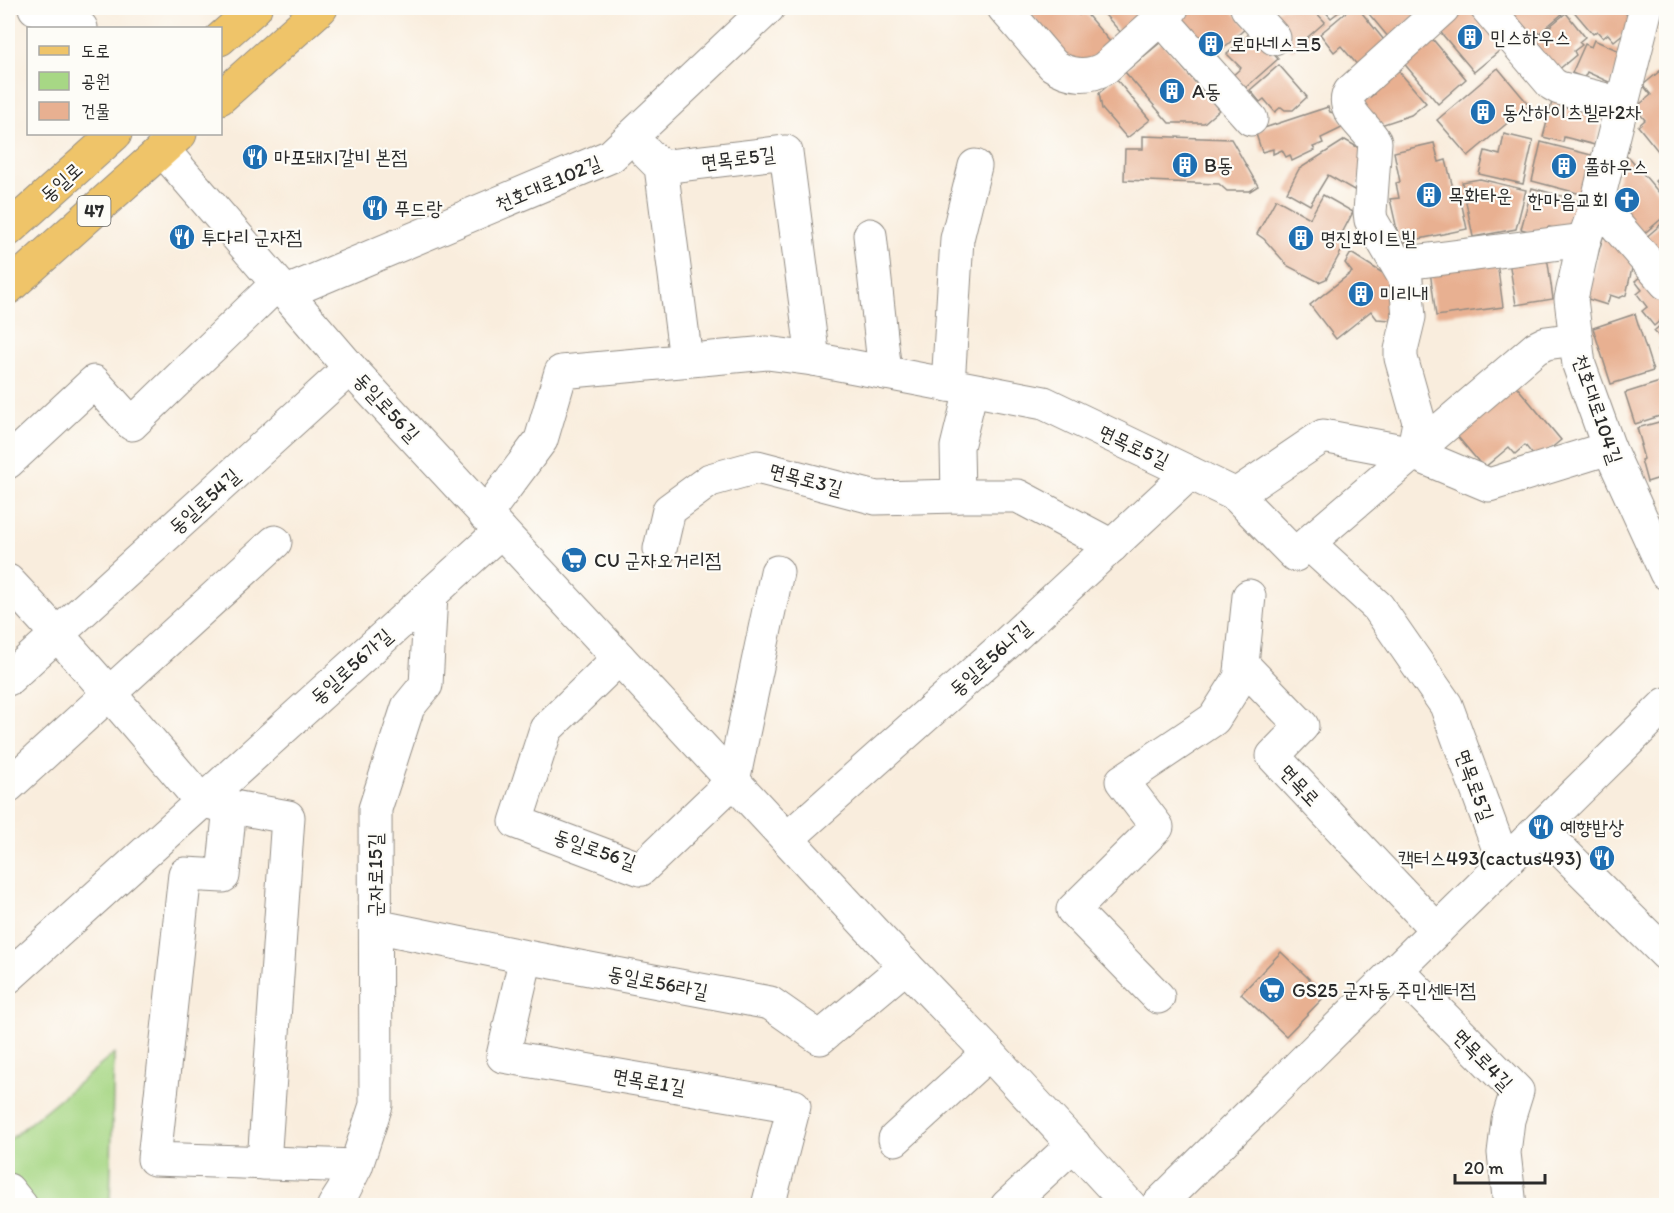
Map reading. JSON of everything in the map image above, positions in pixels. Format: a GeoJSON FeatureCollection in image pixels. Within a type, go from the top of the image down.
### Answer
{"type":"FeatureCollection","features":[{"type":"Feature","properties":{"kind":"main road"},"geometry":{"type":"LineString","coordinates":[[222,37],[255,8]]}},
{"type":"Feature","properties":{"kind":"main road"},"geometry":{"type":"LineString","coordinates":[[222,96],[321,8]]}},
{"type":"Feature","properties":{"kind":"main road","name":"동일로"},"geometry":{"type":"LineString","coordinates":[[8,230],[114,135]]}},
{"type":"Feature","properties":{"kind":"main road","name":"47"},"geometry":{"type":"LineString","coordinates":[[8,288],[171,141]]}},
{"type":"Feature","properties":{"kind":"street"},"geometry":{"type":"LineString","coordinates":[[35,8],[79,27]]}},
{"type":"Feature","properties":{"kind":"street","name":"천호대로102길"},"geometry":{"type":"LineString","coordinates":[[281,289],[611,156],[768,8]]}},
{"type":"Feature","properties":{"kind":"street"},"geometry":{"type":"LineString","coordinates":[[1004,8],[1053,65],[1080,75],[1097,73],[1105,68],[1167,13],[1251,119]]}},
{"type":"Feature","properties":{"kind":"street"},"geometry":{"type":"LineString","coordinates":[[1247,8],[1274,38]]}},
{"type":"Feature","properties":{"kind":"street"},"geometry":{"type":"LineString","coordinates":[[1413,453],[1419,422],[1401,358],[1409,317],[1408,286],[1398,264],[1371,220],[1375,142],[1348,108],[1347,100],[1350,92],[1443,8]]}},
{"type":"Feature","properties":{"kind":"street"},"geometry":{"type":"LineString","coordinates":[[1487,8],[1552,84],[1622,104]]}},
{"type":"Feature","properties":{"kind":"street","name":"천호대로104길"},"geometry":{"type":"LineString","coordinates":[[1646,8],[1597,203],[1584,240],[1571,298],[1579,364],[1609,448],[1666,573]]}},
{"type":"Feature","properties":{"kind":"street"},"geometry":{"type":"LineString","coordinates":[[632,138],[661,167],[686,360]]}},
{"type":"Feature","properties":{"kind":"street","name":"동일로56길"},"geometry":{"type":"LineString","coordinates":[[171,141],[281,289],[350,368],[787,840],[1074,1143],[1130,1206]]}},
{"type":"Feature","properties":{"kind":"street","name":"면목로5길"},"geometry":{"type":"LineString","coordinates":[[661,167],[786,152],[813,359]]}},
{"type":"Feature","properties":{"kind":"street"},"geometry":{"type":"LineString","coordinates":[[958,496],[957,447],[960,387],[957,239],[975,166]]}},
{"type":"Feature","properties":{"kind":"street"},"geometry":{"type":"LineString","coordinates":[[1597,203],[1666,283]]}},
{"type":"Feature","properties":{"kind":"street"},"geometry":{"type":"LineString","coordinates":[[870,235],[885,373]]}},
{"type":"Feature","properties":{"kind":"street"},"geometry":{"type":"LineString","coordinates":[[1398,264],[1584,240]]}},
{"type":"Feature","properties":{"kind":"street"},"geometry":{"type":"LineString","coordinates":[[8,462],[94,382],[132,424],[281,289]]}},
{"type":"Feature","properties":{"kind":"street"},"geometry":{"type":"LineString","coordinates":[[1301,549],[1536,348],[1546,343],[1576,339]]}},
{"type":"Feature","properties":{"kind":"street","name":"면목로5길"},"geometry":{"type":"LineString","coordinates":[[493,523],[540,440],[561,372],[767,352],[1044,403],[1236,495],[1301,549],[1378,607],[1446,705],[1504,862]]}},
{"type":"Feature","properties":{"kind":"street","name":"동일로54길"},"geometry":{"type":"LineString","coordinates":[[8,679],[350,368]]}},
{"type":"Feature","properties":{"kind":"street"},"geometry":{"type":"LineString","coordinates":[[1236,495],[1323,436],[1413,453],[1489,485],[1609,448]]}},
{"type":"Feature","properties":{"kind":"street","name":"면목로3길"},"geometry":{"type":"LineString","coordinates":[[660,549],[669,510],[710,480],[757,467],[876,498],[1018,496],[1112,546]]}},
{"type":"Feature","properties":{"kind":"street","name":"동일로56나길"},"geometry":{"type":"LineString","coordinates":[[787,840],[1005,645],[1190,473]]}},
{"type":"Feature","properties":{"kind":"street","name":"동일로56가길"},"geometry":{"type":"LineString","coordinates":[[8,976],[216,804],[431,594],[493,523]]}},
{"type":"Feature","properties":{"kind":"street"},"geometry":{"type":"LineString","coordinates":[[8,786],[275,542]]}},
{"type":"Feature","properties":{"kind":"street"},"geometry":{"type":"LineString","coordinates":[[733,781],[777,572]]}},
{"type":"Feature","properties":{"kind":"street"},"geometry":{"type":"LineString","coordinates":[[8,581],[216,804],[288,817],[264,1163]]}},
{"type":"Feature","properties":{"kind":"street","name":"군자로15길"},"geometry":{"type":"LineString","coordinates":[[334,1206],[344,1192],[356,1166],[376,1105],[375,809],[408,707],[426,685],[431,594]]}},
{"type":"Feature","properties":{"kind":"street"},"geometry":{"type":"LineString","coordinates":[[1158,997],[1073,910],[1157,827],[1122,781],[1214,719],[1240,678],[1249,596]]}},
{"type":"Feature","properties":{"kind":"street","name":"동일로56길"},"geometry":{"type":"LineString","coordinates":[[619,658],[546,729],[516,822],[641,869],[733,781]]}},
{"type":"Feature","properties":{"kind":"street","name":"면목로"},"geometry":{"type":"LineString","coordinates":[[1242,664],[1302,726],[1273,756],[1437,930]]}},
{"type":"Feature","properties":{"kind":"street"},"geometry":{"type":"LineString","coordinates":[[1157,1206],[1666,704]]}},
{"type":"Feature","properties":{"kind":"street"},"geometry":{"type":"LineString","coordinates":[[216,804],[223,876],[185,874],[154,1159],[356,1166]]}},
{"type":"Feature","properties":{"kind":"street"},"geometry":{"type":"LineString","coordinates":[[1541,827],[1556,845],[1666,954]]}},
{"type":"Feature","properties":{"kind":"street","name":"동일로56라길"},"geometry":{"type":"LineString","coordinates":[[375,926],[770,1003],[820,1038],[906,966]]}},
{"type":"Feature","properties":{"kind":"street","name":"면목로1길"},"geometry":{"type":"LineString","coordinates":[[526,957],[503,1056],[794,1106],[768,1206]]}},
{"type":"Feature","properties":{"kind":"street","name":"면목로4길"},"geometry":{"type":"LineString","coordinates":[[1396,969],[1517,1091],[1508,1120],[1504,1152],[1510,1206]]}},
{"type":"Feature","properties":{"kind":"street"},"geometry":{"type":"LineString","coordinates":[[895,1139],[989,1053]]}},
{"type":"Feature","properties":{"kind":"street"},"geometry":{"type":"LineString","coordinates":[[1007,1206],[1074,1143]]}},
{"type":"Feature","properties":{"kind":"street"},"geometry":{"type":"LineString","coordinates":[[8,1190],[21,1206]]}},
{"type":"Feature","properties":{"kind":"green space"},"geometry":{"type":"Polygon","coordinates":[[[114,1054],[110,1205],[32,1205],[8,1175],[8,1141],[114,1054]]]}},
{"type":"Feature","properties":{"kind":"building"},"geometry":{"type":"Polygon","coordinates":[[[1037,8],[1073,8],[1079,15],[1084,11],[1111,43],[1088,62],[1071,62],[1030,13],[1037,8]]]}},
{"type":"Feature","properties":{"kind":"building"},"geometry":{"type":"Polygon","coordinates":[[[1099,8],[1152,8],[1122,34],[1099,8]]]}},
{"type":"Feature","properties":{"kind":"building","name":"로마네스크5"},"geometry":{"type":"Polygon","coordinates":[[[1194,8],[1229,8],[1247,27],[1209,61],[1176,24],[1194,8]]]}},
{"type":"Feature","properties":{"kind":"building"},"geometry":{"type":"Polygon","coordinates":[[[1280,8],[1312,8],[1325,22],[1292,51],[1279,36],[1269,17],[1280,8]]]}},
{"type":"Feature","properties":{"kind":"building"},"geometry":{"type":"Polygon","coordinates":[[[1322,8],[1344,8],[1331,18],[1322,8]]]}},
{"type":"Feature","properties":{"kind":"building"},"geometry":{"type":"Polygon","coordinates":[[[1351,8],[1358,8],[1388,45],[1360,68],[1341,46],[1334,52],[1320,34],[1351,8]]]}},
{"type":"Feature","properties":{"kind":"building"},"geometry":{"type":"Polygon","coordinates":[[[1364,8],[1411,8],[1417,15],[1389,38],[1364,8]]]}},
{"type":"Feature","properties":{"kind":"building","name":"민스하우스"},"geometry":{"type":"Polygon","coordinates":[[[1461,8],[1470,8],[1504,47],[1474,72],[1437,28],[1461,8]]]}},
{"type":"Feature","properties":{"kind":"building"},"geometry":{"type":"Polygon","coordinates":[[[1504,8],[1556,8],[1562,14],[1531,40],[1504,8]]]}},
{"type":"Feature","properties":{"kind":"building"},"geometry":{"type":"Polygon","coordinates":[[[1571,8],[1621,8],[1635,24],[1614,41],[1608,34],[1603,38],[1597,31],[1593,34],[1571,8]]]}},
{"type":"Feature","properties":{"kind":"building"},"geometry":{"type":"Polygon","coordinates":[[[1566,13],[1585,37],[1579,42],[1582,45],[1574,51],[1576,55],[1557,71],[1532,41],[1566,13]]]}},
{"type":"Feature","properties":{"kind":"building"},"geometry":{"type":"Polygon","coordinates":[[[1253,31],[1278,59],[1243,90],[1231,77],[1241,68],[1227,54],[1253,31]]]}},
{"type":"Feature","properties":{"kind":"building"},"geometry":{"type":"Polygon","coordinates":[[[1430,36],[1466,79],[1438,104],[1402,61],[1430,36]]]}},
{"type":"Feature","properties":{"kind":"building"},"geometry":{"type":"Polygon","coordinates":[[[1594,40],[1624,53],[1611,83],[1587,72],[1584,78],[1572,73],[1585,44],[1591,47],[1594,40]]]}},
{"type":"Feature","properties":{"kind":"building","name":"A동"},"geometry":{"type":"Polygon","coordinates":[[[1161,42],[1219,110],[1204,123],[1169,123],[1125,72],[1161,42]]]}},
{"type":"Feature","properties":{"kind":"building"},"geometry":{"type":"Polygon","coordinates":[[[1279,65],[1307,97],[1293,110],[1285,110],[1281,107],[1275,112],[1264,99],[1260,102],[1250,90],[1279,65]]]}},
{"type":"Feature","properties":{"kind":"building"},"geometry":{"type":"Polygon","coordinates":[[[1396,68],[1426,103],[1411,115],[1378,126],[1360,105],[1374,94],[1370,90],[1396,68]]]}},
{"type":"Feature","properties":{"kind":"building","name":"동산하이츠빌라2차"},"geometry":{"type":"Polygon","coordinates":[[[1498,68],[1529,105],[1468,156],[1437,120],[1498,68]]]}},
{"type":"Feature","properties":{"kind":"building"},"geometry":{"type":"Polygon","coordinates":[[[1661,70],[1666,76],[1666,152],[1662,156],[1638,126],[1645,120],[1635,108],[1651,95],[1643,85],[1661,70]]]}},
{"type":"Feature","properties":{"kind":"building"},"geometry":{"type":"Polygon","coordinates":[[[1116,79],[1150,120],[1127,138],[1102,109],[1099,93],[1116,79]]]}},
{"type":"Feature","properties":{"kind":"building"},"geometry":{"type":"Polygon","coordinates":[[[1553,98],[1604,111],[1595,145],[1564,137],[1563,142],[1543,137],[1553,98]]]}},
{"type":"Feature","properties":{"kind":"building"},"geometry":{"type":"Polygon","coordinates":[[[1328,107],[1330,112],[1334,113],[1346,126],[1321,138],[1323,143],[1313,147],[1315,150],[1292,161],[1290,155],[1286,157],[1282,150],[1273,154],[1273,149],[1262,152],[1255,131],[1328,107]]]}},
{"type":"Feature","properties":{"kind":"building"},"geometry":{"type":"Polygon","coordinates":[[[1504,134],[1533,141],[1523,184],[1479,174],[1485,151],[1500,155],[1504,134]]]}},
{"type":"Feature","properties":{"kind":"building","name":"B동"},"geometry":{"type":"Polygon","coordinates":[[[1143,136],[1231,139],[1258,186],[1250,191],[1227,191],[1219,184],[1124,180],[1125,149],[1143,149],[1143,136]]]}},
{"type":"Feature","properties":{"kind":"building"},"geometry":{"type":"Polygon","coordinates":[[[1345,140],[1364,151],[1363,175],[1354,190],[1328,175],[1310,205],[1287,192],[1299,169],[1345,140]]]}},
{"type":"Feature","properties":{"kind":"building","name":"풀하우스"},"geometry":{"type":"Polygon","coordinates":[[[1541,142],[1595,156],[1585,195],[1532,181],[1541,142]]]}},
{"type":"Feature","properties":{"kind":"building","name":"목화타운"},"geometry":{"type":"Polygon","coordinates":[[[1434,143],[1439,162],[1446,160],[1453,188],[1458,187],[1467,229],[1400,243],[1390,199],[1399,198],[1396,183],[1400,182],[1394,152],[1434,143]]]}},
{"type":"Feature","properties":{"kind":"building"},"geometry":{"type":"Polygon","coordinates":[[[1625,157],[1629,157],[1666,201],[1666,215],[1640,237],[1610,201],[1625,157]]]}},
{"type":"Feature","properties":{"kind":"building"},"geometry":{"type":"Polygon","coordinates":[[[1666,172],[1666,195],[1655,181],[1666,172]]]}},
{"type":"Feature","properties":{"kind":"building"},"geometry":{"type":"Polygon","coordinates":[[[1480,179],[1526,190],[1516,229],[1473,237],[1462,182],[1480,179]]]}},
{"type":"Feature","properties":{"kind":"building"},"geometry":{"type":"Polygon","coordinates":[[[1532,188],[1584,202],[1569,232],[1549,227],[1546,236],[1521,229],[1532,188]]]}},
{"type":"Feature","properties":{"kind":"building","name":"명진화이트빌"},"geometry":{"type":"Polygon","coordinates":[[[1323,195],[1353,212],[1340,237],[1343,248],[1326,279],[1319,282],[1288,266],[1257,234],[1276,199],[1310,218],[1323,195]]]}},
{"type":"Feature","properties":{"kind":"building"},"geometry":{"type":"Polygon","coordinates":[[[1666,220],[1666,258],[1662,261],[1644,239],[1666,220]]]}},
{"type":"Feature","properties":{"kind":"building"},"geometry":{"type":"Polygon","coordinates":[[[1603,237],[1614,240],[1633,264],[1626,295],[1619,298],[1610,295],[1607,305],[1585,298],[1603,237]]]}},
{"type":"Feature","properties":{"kind":"building","name":"미리내"},"geometry":{"type":"Polygon","coordinates":[[[1351,253],[1400,284],[1395,313],[1391,312],[1391,320],[1377,319],[1371,311],[1336,339],[1310,305],[1352,272],[1345,263],[1351,253]]]}},
{"type":"Feature","properties":{"kind":"building"},"geometry":{"type":"Polygon","coordinates":[[[1542,256],[1548,263],[1553,299],[1516,305],[1509,261],[1542,256]]]}},
{"type":"Feature","properties":{"kind":"building"},"geometry":{"type":"Polygon","coordinates":[[[1497,262],[1503,307],[1436,316],[1430,271],[1497,262]]]}},
{"type":"Feature","properties":{"kind":"building"},"geometry":{"type":"Polygon","coordinates":[[[1644,274],[1666,300],[1666,315],[1654,326],[1642,311],[1647,307],[1637,294],[1642,290],[1635,281],[1644,274]]]}},
{"type":"Feature","properties":{"kind":"building"},"geometry":{"type":"Polygon","coordinates":[[[1635,314],[1653,371],[1611,384],[1593,328],[1635,314]]]}},
{"type":"Feature","properties":{"kind":"building"},"geometry":{"type":"Polygon","coordinates":[[[1666,320],[1666,360],[1658,350],[1665,343],[1654,331],[1666,320]]]}},
{"type":"Feature","properties":{"kind":"building"},"geometry":{"type":"Polygon","coordinates":[[[1512,381],[1561,440],[1537,460],[1525,445],[1515,454],[1509,447],[1484,468],[1452,430],[1512,381]]]}},
{"type":"Feature","properties":{"kind":"building"},"geometry":{"type":"Polygon","coordinates":[[[1663,381],[1666,394],[1666,414],[1635,424],[1625,393],[1663,381]]]}},
{"type":"Feature","properties":{"kind":"building"},"geometry":{"type":"Polygon","coordinates":[[[1666,420],[1666,476],[1647,482],[1641,460],[1644,459],[1637,428],[1666,420]]]}},
{"type":"Feature","properties":{"kind":"building"},"geometry":{"type":"Polygon","coordinates":[[[1281,952],[1326,995],[1286,1036],[1241,994],[1281,952]]]}},
{"type":"Feature","properties":{"kind":"place","name":"민스하우스"},"geometry":{"type":"Point","coordinates":[1470,37]}},
{"type":"Feature","properties":{"kind":"place","name":"로마네스크5"},"geometry":{"type":"Point","coordinates":[1211,44]}},
{"type":"Feature","properties":{"kind":"place","name":"A동"},"geometry":{"type":"Point","coordinates":[1172,91]}},
{"type":"Feature","properties":{"kind":"place","name":"동산하이츠빌라2차"},"geometry":{"type":"Point","coordinates":[1483,112]}},
{"type":"Feature","properties":{"kind":"place","name":"마포돼지갈비 본점"},"geometry":{"type":"Point","coordinates":[255,157]}},
{"type":"Feature","properties":{"kind":"place","name":"B동"},"geometry":{"type":"Point","coordinates":[1185,165]}},
{"type":"Feature","properties":{"kind":"place","name":"풀하우스"},"geometry":{"type":"Point","coordinates":[1564,166]}},
{"type":"Feature","properties":{"kind":"place","name":"목화타운"},"geometry":{"type":"Point","coordinates":[1429,195]}},
{"type":"Feature","properties":{"kind":"place","name":"한마음교회"},"geometry":{"type":"Point","coordinates":[1627,200]}},
{"type":"Feature","properties":{"kind":"place","name":"푸드랑"},"geometry":{"type":"Point","coordinates":[375,208]}},
{"type":"Feature","properties":{"kind":"place","name":"투다리 군자점"},"geometry":{"type":"Point","coordinates":[182,237]}},
{"type":"Feature","properties":{"kind":"place","name":"명진화이트빌"},"geometry":{"type":"Point","coordinates":[1301,238]}},
{"type":"Feature","properties":{"kind":"place","name":"미리내"},"geometry":{"type":"Point","coordinates":[1361,294]}},
{"type":"Feature","properties":{"kind":"place","name":"CU 군자오거리점"},"geometry":{"type":"Point","coordinates":[574,560]}},
{"type":"Feature","properties":{"kind":"place","name":"예향밥상"},"geometry":{"type":"Point","coordinates":[1541,827]}},
{"type":"Feature","properties":{"kind":"place","name":"캑터스493(cactus493)"},"geometry":{"type":"Point","coordinates":[1602,858]}},
{"type":"Feature","properties":{"kind":"place","name":"GS25 군자동 주민센터점"},"geometry":{"type":"Point","coordinates":[1272,990]}}]}
